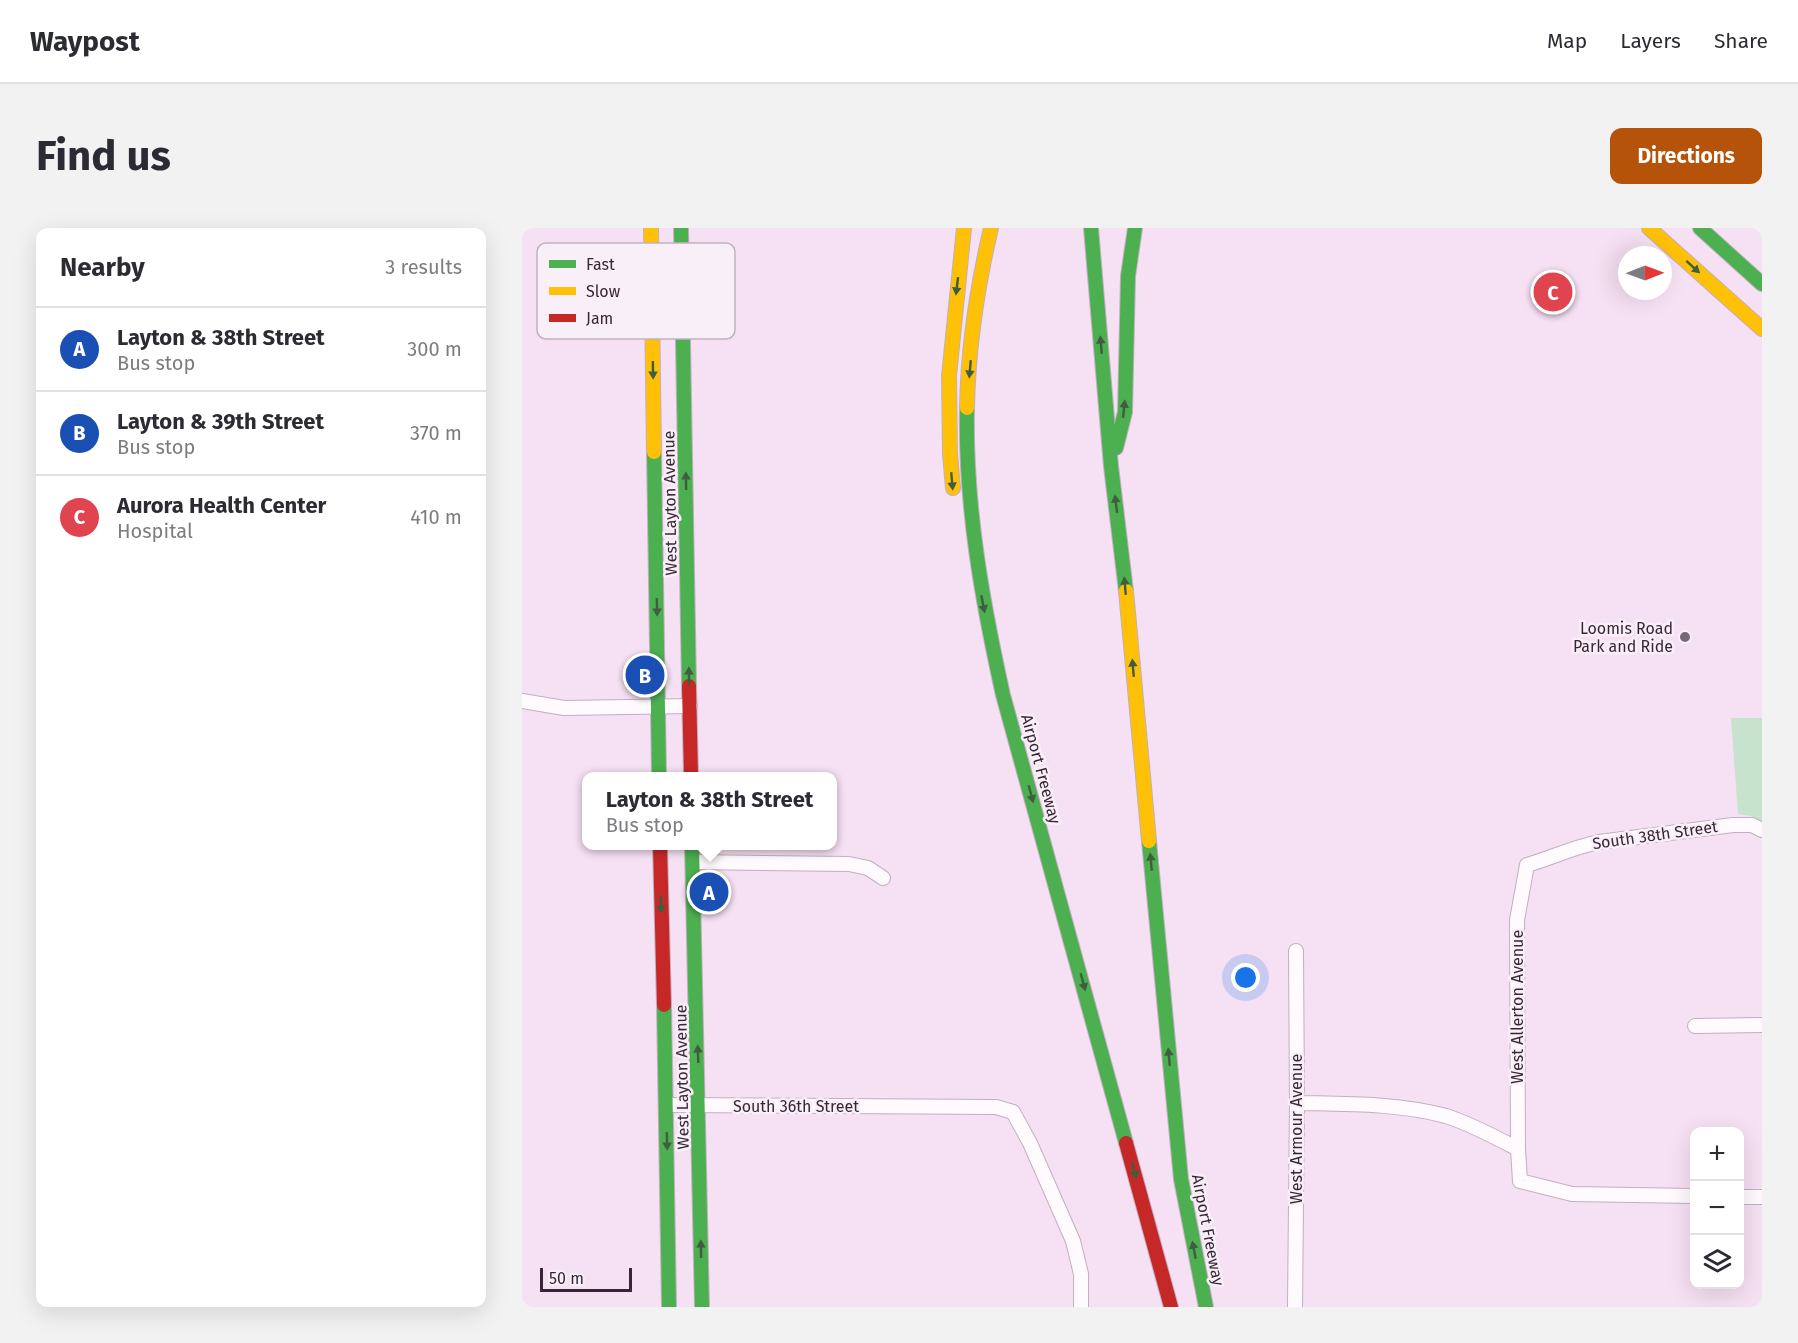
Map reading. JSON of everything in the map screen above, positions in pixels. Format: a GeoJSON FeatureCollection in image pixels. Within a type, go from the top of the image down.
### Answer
{"type":"FeatureCollection","features":[{"type":"Feature","properties":{"kind":"main road","name":"West Layton Avenue"},"geometry":{"type":"LineString","coordinates":[[651,228],[651,243]]}},
{"type":"Feature","properties":{"kind":"main road","name":"West Layton Avenue"},"geometry":{"type":"LineString","coordinates":[[681,228],[681,243]]}},
{"type":"Feature","properties":{"kind":"main road"},"geometry":{"type":"LineString","coordinates":[[955,502],[950,454],[949,375],[964,228]]}},
{"type":"Feature","properties":{"kind":"main road","name":"Airport Freeway"},"geometry":{"type":"LineString","coordinates":[[991,228],[975,308],[968,384],[967,439],[974,547],[983,603],[1004,694],[1171,1307]]}},
{"type":"Feature","properties":{"kind":"main road","name":"Airport Freeway"},"geometry":{"type":"LineString","coordinates":[[1091,228],[1111,466],[1121,542],[1181,1179],[1206,1307]]}},
{"type":"Feature","properties":{"kind":"main road"},"geometry":{"type":"LineString","coordinates":[[1111,466],[1125,412],[1128,276],[1135,228]]}},
{"type":"Feature","properties":{"kind":"main road"},"geometry":{"type":"LineString","coordinates":[[1649,228],[1762,329]]}},
{"type":"Feature","properties":{"kind":"main road"},"geometry":{"type":"LineString","coordinates":[[1700,228],[1762,284]]}},
{"type":"Feature","properties":{"kind":"main road","name":"West Layton Avenue"},"geometry":{"type":"LineString","coordinates":[[653,339],[659,772]]}},
{"type":"Feature","properties":{"kind":"main road","name":"West Layton Avenue"},"geometry":{"type":"LineString","coordinates":[[683,339],[691,772]]}},
{"type":"Feature","properties":{"kind":"main road"},"geometry":{"type":"LineString","coordinates":[[958,529],[974,547]]}},
{"type":"Feature","properties":{"kind":"main road","name":"West Layton Avenue"},"geometry":{"type":"LineString","coordinates":[[660,850],[669,1307]]}},
{"type":"Feature","properties":{"kind":"main road","name":"West Layton Avenue"},"geometry":{"type":"LineString","coordinates":[[692,850],[702,1307]]}},
{"type":"Feature","properties":{"kind":"street"},"geometry":{"type":"LineString","coordinates":[[522,701],[564,708],[690,706]]}},
{"type":"Feature","properties":{"kind":"street","name":"South 38th Street"},"geometry":{"type":"LineString","coordinates":[[1527,865],[1550,859],[1579,846],[1599,842],[1713,827],[1757,827]]}},
{"type":"Feature","properties":{"kind":"street"},"geometry":{"type":"LineString","coordinates":[[693,862],[849,864],[868,868],[884,878]]}},
{"type":"Feature","properties":{"kind":"street","name":"West Allerton Avenue"},"geometry":{"type":"LineString","coordinates":[[1518,1149],[1517,921],[1527,865]]}},
{"type":"Feature","properties":{"kind":"street","name":"West Armour Avenue"},"geometry":{"type":"LineString","coordinates":[[1295,1307],[1296,951]]}},
{"type":"Feature","properties":{"kind":"street"},"geometry":{"type":"LineString","coordinates":[[1695,1026],[1762,1025]]}},
{"type":"Feature","properties":{"kind":"street"},"geometry":{"type":"LineString","coordinates":[[1297,1103],[1377,1106],[1445,1116],[1474,1126],[1518,1149],[1520,1181],[1572,1194],[1690,1196]]}},
{"type":"Feature","properties":{"kind":"street","name":"South 36th Street"},"geometry":{"type":"LineString","coordinates":[[666,1105],[996,1107],[1013,1112],[1030,1143],[1073,1241],[1080,1274],[1081,1307]]}},
{"type":"Feature","properties":{"kind":"street"},"geometry":{"type":"LineString","coordinates":[[1744,1197],[1762,1197]]}},
{"type":"Feature","properties":{"kind":"green space"},"geometry":{"type":"Polygon","coordinates":[[[1731,718],[1762,718],[1762,822],[1751,816],[1738,814],[1731,718]]]}},
{"type":"Feature","properties":{"kind":"traffic: fast"},"geometry":{"type":"LineString","coordinates":[[681,228],[681,243]]}},
{"type":"Feature","properties":{"kind":"traffic: fast"},"geometry":{"type":"LineString","coordinates":[[1091,228],[1111,466],[1126,591]]}},
{"type":"Feature","properties":{"kind":"traffic: fast"},"geometry":{"type":"LineString","coordinates":[[1116,448],[1125,412],[1128,276],[1135,228]]}},
{"type":"Feature","properties":{"kind":"traffic: fast"},"geometry":{"type":"LineString","coordinates":[[1700,228],[1762,284]]}},
{"type":"Feature","properties":{"kind":"traffic: fast"},"geometry":{"type":"LineString","coordinates":[[683,339],[689,686]]}},
{"type":"Feature","properties":{"kind":"traffic: fast"},"geometry":{"type":"LineString","coordinates":[[967,408],[969,481],[976,553],[1003,695],[1126,1143]]}},
{"type":"Feature","properties":{"kind":"traffic: fast"},"geometry":{"type":"LineString","coordinates":[[654,452],[659,772]]}},
{"type":"Feature","properties":{"kind":"traffic: fast"},"geometry":{"type":"LineString","coordinates":[[1149,841],[1181,1179],[1206,1307]]}},
{"type":"Feature","properties":{"kind":"traffic: fast"},"geometry":{"type":"LineString","coordinates":[[692,850],[702,1307]]}},
{"type":"Feature","properties":{"kind":"traffic: fast"},"geometry":{"type":"LineString","coordinates":[[664,1005],[669,1307]]}},
{"type":"Feature","properties":{"kind":"traffic: slow"},"geometry":{"type":"LineString","coordinates":[[651,228],[651,243]]}},
{"type":"Feature","properties":{"kind":"traffic: slow"},"geometry":{"type":"LineString","coordinates":[[953,488],[949,376],[964,228]]}},
{"type":"Feature","properties":{"kind":"traffic: slow"},"geometry":{"type":"LineString","coordinates":[[967,408],[974,318],[991,228]]}},
{"type":"Feature","properties":{"kind":"traffic: slow"},"geometry":{"type":"LineString","coordinates":[[1649,228],[1762,329]]}},
{"type":"Feature","properties":{"kind":"traffic: slow"},"geometry":{"type":"LineString","coordinates":[[652,339],[654,452]]}},
{"type":"Feature","properties":{"kind":"traffic: slow"},"geometry":{"type":"LineString","coordinates":[[1126,591],[1149,841]]}},
{"type":"Feature","properties":{"kind":"traffic: jam"},"geometry":{"type":"LineString","coordinates":[[689,686],[691,772]]}},
{"type":"Feature","properties":{"kind":"traffic: jam"},"geometry":{"type":"LineString","coordinates":[[660,850],[664,1005]]}},
{"type":"Feature","properties":{"kind":"traffic: jam"},"geometry":{"type":"LineString","coordinates":[[1126,1143],[1171,1307]]}},
{"type":"Feature","properties":{"kind":"place","name":"Aurora Health Center"},"geometry":{"type":"Point","coordinates":[1553,292]}},
{"type":"Feature","properties":{"kind":"place","name":"Loomis Road Park and Ride"},"geometry":{"type":"Point","coordinates":[1685,637]}},
{"type":"Feature","properties":{"kind":"place","name":"Layton & 39th Street"},"geometry":{"type":"Point","coordinates":[645,675]}},
{"type":"Feature","properties":{"kind":"place","name":"Layton & 38th Street"},"geometry":{"type":"Point","coordinates":[709,892]}}]}
